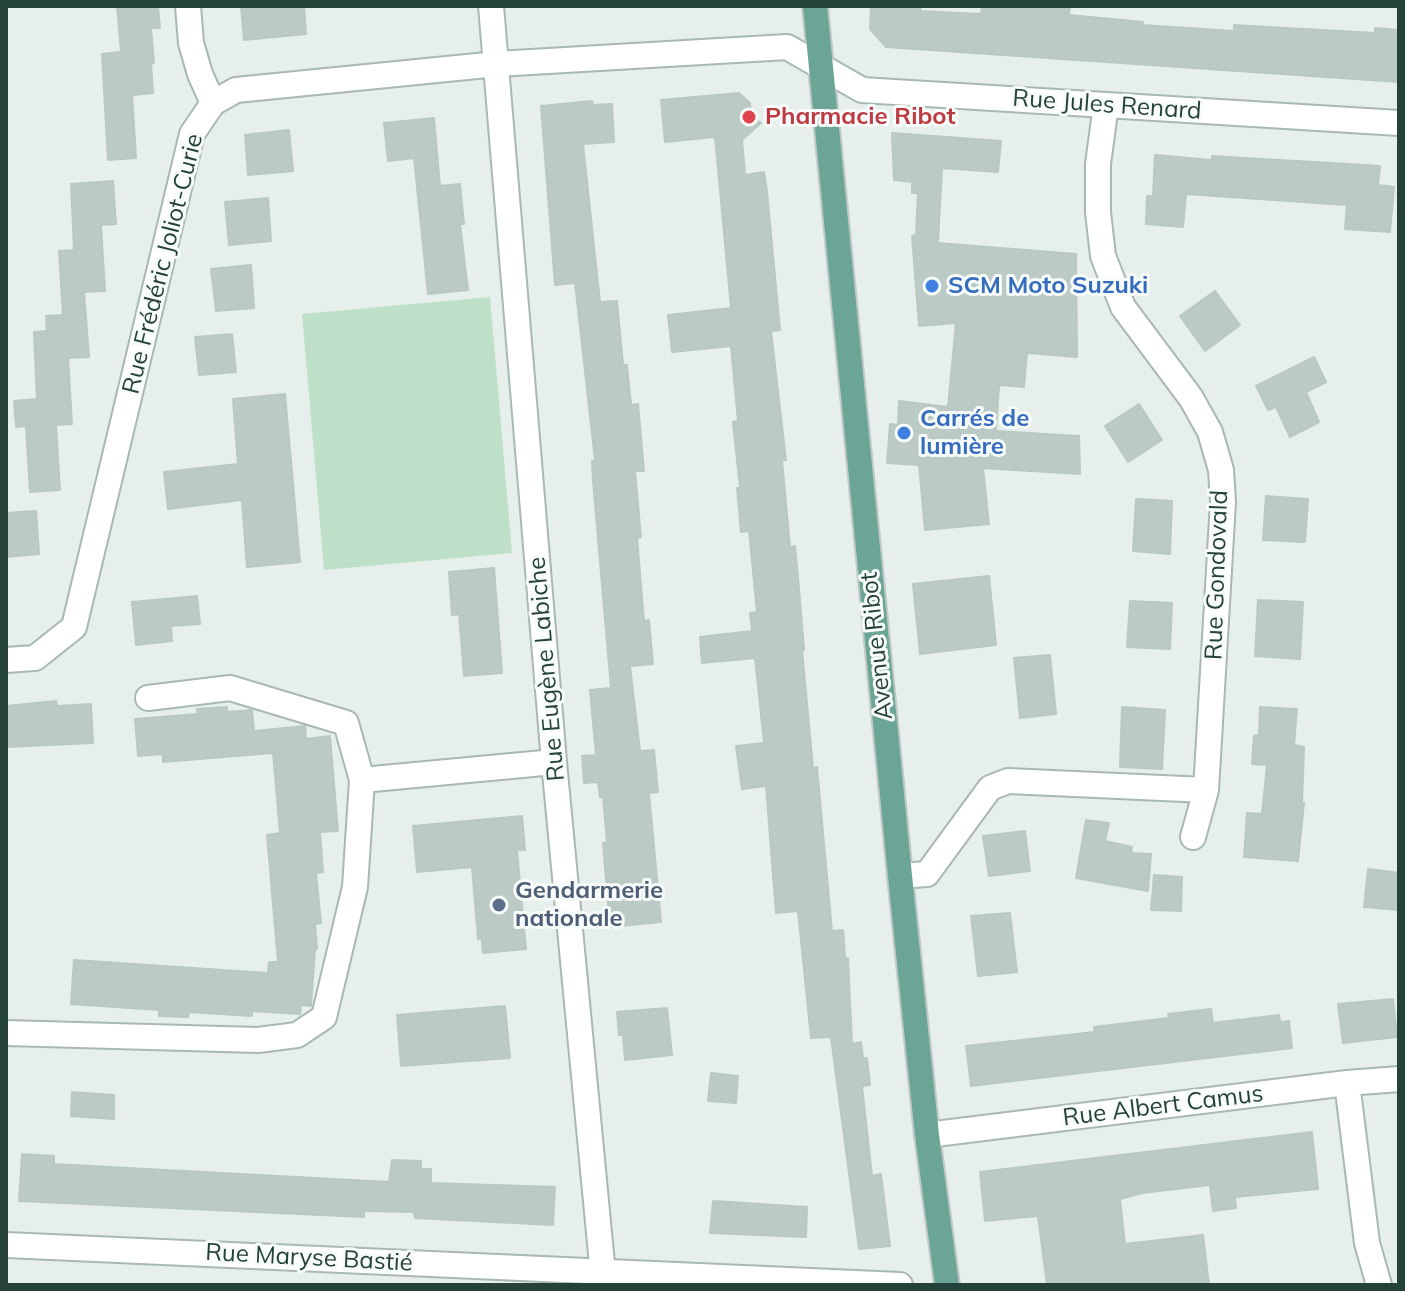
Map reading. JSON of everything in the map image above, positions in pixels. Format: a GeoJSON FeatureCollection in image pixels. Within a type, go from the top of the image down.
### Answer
{"type":"FeatureCollection","features":[{"type":"Feature","properties":{"kind":"main road","name":"Avenue Ribot"},"geometry":{"type":"LineString","coordinates":[[815,6],[900,876],[927,1135],[947,1285]]}},
{"type":"Feature","properties":{"kind":"street"},"geometry":{"type":"LineString","coordinates":[[188,6],[191,43],[213,103]]}},
{"type":"Feature","properties":{"kind":"street","name":"Rue Eugène Labiche"},"geometry":{"type":"LineString","coordinates":[[491,6],[554,762],[603,1279]]}},
{"type":"Feature","properties":{"kind":"street","name":"Rue Frédéric Joliot-Curie"},"geometry":{"type":"LineString","coordinates":[[6,660],[35,658],[74,627],[192,134],[213,103],[236,90],[497,64],[787,47],[821,67]]}},
{"type":"Feature","properties":{"kind":"street","name":"Rue Jules Renard"},"geometry":{"type":"LineString","coordinates":[[821,67],[862,90],[1399,123]]}},
{"type":"Feature","properties":{"kind":"street","name":"Rue Gondovald"},"geometry":{"type":"LineString","coordinates":[[1106,105],[1098,164],[1098,212],[1103,256],[1123,307],[1191,398],[1204,421],[1221,470],[1223,502],[1206,790],[1193,837]]}},
{"type":"Feature","properties":{"kind":"street"},"geometry":{"type":"LineString","coordinates":[[6,1033],[258,1040],[297,1035],[324,1017],[355,887],[362,780],[346,723],[230,688],[148,698]]}},
{"type":"Feature","properties":{"kind":"street"},"geometry":{"type":"LineString","coordinates":[[362,780],[554,762]]}},
{"type":"Feature","properties":{"kind":"street"},"geometry":{"type":"LineString","coordinates":[[900,876],[927,874],[990,788],[1008,781],[1206,790]]}},
{"type":"Feature","properties":{"kind":"street","name":"Rue Albert Camus"},"geometry":{"type":"LineString","coordinates":[[927,1135],[1399,1079]]}},
{"type":"Feature","properties":{"kind":"street"},"geometry":{"type":"LineString","coordinates":[[1347,1083],[1367,1243],[1379,1285]]}},
{"type":"Feature","properties":{"kind":"street","name":"Rue Maryse Bastié"},"geometry":{"type":"LineString","coordinates":[[6,1245],[397,1274],[900,1285]]}},
{"type":"Feature","properties":{"kind":"green space"},"geometry":{"type":"Polygon","coordinates":[[[490,297],[512,553],[324,570],[302,314],[490,297]]]}},
{"type":"Feature","properties":{"kind":"building"},"geometry":{"type":"Polygon","coordinates":[[[117,6],[158,6],[160,28],[151,28],[153,93],[132,95],[136,158],[108,160],[102,54],[121,52],[117,6]]]}},
{"type":"Feature","properties":{"kind":"building"},"geometry":{"type":"Polygon","coordinates":[[[241,6],[304,6],[306,34],[244,40],[241,6]]]}},
{"type":"Feature","properties":{"kind":"building"},"geometry":{"type":"Polygon","coordinates":[[[871,6],[921,6],[920,11],[981,14],[982,6],[1070,6],[1069,15],[1143,22],[1142,25],[1234,31],[1234,25],[1375,33],[1375,28],[1399,30],[1399,82],[886,47],[870,29],[871,6]]]}},
{"type":"Feature","properties":{"kind":"building"},"geometry":{"type":"Polygon","coordinates":[[[739,93],[750,103],[751,116],[761,123],[742,140],[745,175],[764,172],[767,192],[780,330],[771,331],[786,460],[782,460],[790,547],[795,546],[813,768],[817,767],[832,931],[843,930],[845,958],[848,958],[852,1044],[861,1042],[863,1058],[867,1058],[870,1085],[862,1086],[872,1176],[881,1174],[890,1246],[859,1249],[831,1037],[811,1038],[798,911],[776,913],[766,786],[742,789],[736,746],[764,743],[755,658],[702,663],[700,637],[752,631],[750,613],[757,612],[749,531],[741,532],[733,422],[738,421],[731,346],[672,352],[668,315],[731,308],[715,137],[665,142],[661,100],[739,93]]]}},
{"type":"Feature","properties":{"kind":"building"},"geometry":{"type":"Polygon","coordinates":[[[592,101],[593,105],[612,104],[614,142],[583,144],[600,302],[617,301],[623,365],[627,365],[631,405],[638,404],[644,471],[635,471],[641,537],[637,538],[644,621],[649,620],[653,664],[630,666],[640,751],[654,750],[658,792],[649,793],[661,922],[610,927],[603,843],[607,842],[603,797],[600,797],[598,782],[584,783],[582,756],[596,755],[590,690],[611,688],[593,481],[592,461],[595,460],[575,283],[555,285],[541,106],[592,101]]]}},
{"type":"Feature","properties":{"kind":"building"},"geometry":{"type":"Polygon","coordinates":[[[434,118],[440,186],[460,184],[464,224],[460,224],[468,290],[428,294],[414,158],[388,161],[384,123],[434,118]]]}},
{"type":"Feature","properties":{"kind":"building"},"geometry":{"type":"Polygon","coordinates":[[[289,130],[293,171],[248,175],[245,135],[289,130]]]}},
{"type":"Feature","properties":{"kind":"building"},"geometry":{"type":"Polygon","coordinates":[[[892,133],[1001,141],[998,172],[942,168],[938,243],[1076,254],[1077,357],[1027,353],[1024,387],[999,385],[996,431],[1079,436],[1080,474],[983,468],[989,524],[925,530],[919,465],[887,463],[890,424],[898,425],[899,401],[948,407],[956,323],[919,326],[912,236],[916,235],[918,193],[912,193],[912,182],[894,180],[892,133]]]}},
{"type":"Feature","properties":{"kind":"building"},"geometry":{"type":"Polygon","coordinates":[[[1155,155],[1380,166],[1378,185],[1394,187],[1390,232],[1345,229],[1347,205],[1186,194],[1183,227],[1146,224],[1147,196],[1153,196],[1155,155]]]}},
{"type":"Feature","properties":{"kind":"building"},"geometry":{"type":"Polygon","coordinates":[[[113,181],[116,224],[101,225],[105,291],[84,292],[89,357],[68,358],[72,424],[56,425],[60,490],[30,492],[26,426],[16,427],[14,401],[37,399],[34,332],[47,331],[46,316],[63,315],[59,251],[74,250],[71,184],[113,181]]]}},
{"type":"Feature","properties":{"kind":"building"},"geometry":{"type":"Polygon","coordinates":[[[268,198],[271,241],[229,245],[225,202],[268,198]]]}},
{"type":"Feature","properties":{"kind":"building"},"geometry":{"type":"Polygon","coordinates":[[[251,265],[254,308],[216,311],[211,269],[251,265]]]}},
{"type":"Feature","properties":{"kind":"building"},"geometry":{"type":"Polygon","coordinates":[[[1215,291],[1240,325],[1205,351],[1180,316],[1215,291]]]}},
{"type":"Feature","properties":{"kind":"building"},"geometry":{"type":"Polygon","coordinates":[[[232,334],[236,372],[199,375],[195,337],[232,334]]]}},
{"type":"Feature","properties":{"kind":"building"},"geometry":{"type":"Polygon","coordinates":[[[1314,357],[1326,382],[1306,392],[1319,422],[1290,437],[1276,407],[1268,410],[1256,386],[1314,357]]]}},
{"type":"Feature","properties":{"kind":"building"},"geometry":{"type":"Polygon","coordinates":[[[285,394],[300,562],[247,567],[242,500],[168,509],[164,472],[238,464],[233,399],[285,394]]]}},
{"type":"Feature","properties":{"kind":"building"},"geometry":{"type":"Polygon","coordinates":[[[1139,404],[1162,440],[1128,462],[1105,426],[1139,404]]]}},
{"type":"Feature","properties":{"kind":"building"},"geometry":{"type":"Polygon","coordinates":[[[1266,496],[1308,499],[1305,542],[1263,540],[1266,496]]]}},
{"type":"Feature","properties":{"kind":"building"},"geometry":{"type":"Polygon","coordinates":[[[1136,499],[1172,501],[1170,554],[1133,551],[1136,499]]]}},
{"type":"Feature","properties":{"kind":"building"},"geometry":{"type":"Polygon","coordinates":[[[36,511],[39,554],[6,557],[6,513],[36,511]]]}},
{"type":"Feature","properties":{"kind":"building"},"geometry":{"type":"Polygon","coordinates":[[[494,568],[502,673],[464,676],[459,614],[452,615],[449,572],[494,568]]]}},
{"type":"Feature","properties":{"kind":"building"},"geometry":{"type":"Polygon","coordinates":[[[989,576],[996,645],[920,654],[913,584],[989,576]]]}},
{"type":"Feature","properties":{"kind":"building"},"geometry":{"type":"Polygon","coordinates":[[[197,596],[200,624],[171,626],[172,641],[136,645],[132,602],[197,596]]]}},
{"type":"Feature","properties":{"kind":"building"},"geometry":{"type":"Polygon","coordinates":[[[1258,600],[1303,602],[1300,659],[1255,656],[1258,600]]]}},
{"type":"Feature","properties":{"kind":"building"},"geometry":{"type":"Polygon","coordinates":[[[1130,601],[1172,603],[1170,649],[1127,647],[1130,601]]]}},
{"type":"Feature","properties":{"kind":"building"},"geometry":{"type":"Polygon","coordinates":[[[1050,655],[1056,714],[1020,718],[1014,658],[1050,655]]]}},
{"type":"Feature","properties":{"kind":"building"},"geometry":{"type":"Polygon","coordinates":[[[56,701],[57,706],[91,704],[93,743],[6,747],[6,706],[56,701]]]}},
{"type":"Feature","properties":{"kind":"building"},"geometry":{"type":"Polygon","coordinates":[[[227,707],[227,712],[252,710],[254,731],[305,726],[306,739],[330,736],[338,831],[320,832],[323,872],[316,873],[321,923],[315,924],[317,949],[311,1006],[301,1005],[300,1014],[252,1011],[252,1016],[189,1012],[188,1017],[159,1016],[159,1010],[71,1004],[74,960],[268,973],[269,962],[278,962],[267,835],[280,833],[273,753],[163,762],[163,754],[138,756],[135,719],[198,714],[197,709],[227,707]]]}},
{"type":"Feature","properties":{"kind":"building"},"geometry":{"type":"Polygon","coordinates":[[[1122,707],[1165,710],[1162,769],[1120,767],[1122,707]]]}},
{"type":"Feature","properties":{"kind":"building"},"geometry":{"type":"Polygon","coordinates":[[[1260,707],[1297,709],[1294,745],[1304,747],[1304,803],[1298,861],[1244,857],[1247,813],[1262,814],[1267,765],[1252,764],[1254,736],[1259,735],[1260,707]]]}},
{"type":"Feature","properties":{"kind":"building","name":"Gendarmerie nationale"},"geometry":{"type":"Polygon","coordinates":[[[522,816],[525,850],[517,850],[526,949],[483,953],[482,939],[478,939],[472,867],[417,872],[413,826],[522,816]]]}},
{"type":"Feature","properties":{"kind":"building"},"geometry":{"type":"Polygon","coordinates":[[[1086,820],[1109,823],[1105,841],[1132,847],[1131,853],[1151,854],[1148,891],[1076,878],[1086,820]]]}},
{"type":"Feature","properties":{"kind":"building"},"geometry":{"type":"Polygon","coordinates":[[[1025,831],[1030,871],[989,876],[983,836],[1025,831]]]}},
{"type":"Feature","properties":{"kind":"building"},"geometry":{"type":"Polygon","coordinates":[[[1368,869],[1399,873],[1399,910],[1364,907],[1368,869]]]}},
{"type":"Feature","properties":{"kind":"building"},"geometry":{"type":"Polygon","coordinates":[[[1154,875],[1182,877],[1181,911],[1151,910],[1154,875]]]}},
{"type":"Feature","properties":{"kind":"building"},"geometry":{"type":"Polygon","coordinates":[[[1010,913],[1017,972],[978,976],[971,916],[1010,913]]]}},
{"type":"Feature","properties":{"kind":"building"},"geometry":{"type":"Polygon","coordinates":[[[1393,999],[1397,1037],[1343,1043],[1338,1004],[1393,999]]]}},
{"type":"Feature","properties":{"kind":"building"},"geometry":{"type":"Polygon","coordinates":[[[505,1006],[510,1058],[401,1066],[397,1015],[505,1006]]]}},
{"type":"Feature","properties":{"kind":"building"},"geometry":{"type":"Polygon","coordinates":[[[667,1008],[672,1055],[625,1060],[617,1012],[667,1008]]]}},
{"type":"Feature","properties":{"kind":"building"},"geometry":{"type":"Polygon","coordinates":[[[1211,1009],[1213,1023],[1279,1015],[1280,1022],[1289,1021],[1292,1048],[971,1086],[966,1046],[1095,1032],[1094,1027],[1169,1018],[1168,1014],[1211,1009]]]}},
{"type":"Feature","properties":{"kind":"building"},"geometry":{"type":"Polygon","coordinates":[[[711,1073],[738,1076],[736,1103],[708,1101],[711,1073]]]}},
{"type":"Feature","properties":{"kind":"building"},"geometry":{"type":"Polygon","coordinates":[[[72,1092],[114,1095],[114,1119],[71,1116],[72,1092]]]}},
{"type":"Feature","properties":{"kind":"building"},"geometry":{"type":"Polygon","coordinates":[[[1312,1132],[1318,1189],[1235,1197],[1236,1208],[1213,1211],[1210,1185],[1142,1193],[1120,1199],[1125,1244],[1203,1235],[1209,1285],[1047,1285],[1038,1216],[985,1221],[980,1172],[1312,1132]]]}},
{"type":"Feature","properties":{"kind":"building"},"geometry":{"type":"Polygon","coordinates":[[[22,1154],[54,1156],[54,1164],[389,1182],[392,1160],[421,1161],[421,1169],[431,1169],[431,1183],[555,1187],[553,1225],[415,1218],[414,1212],[364,1211],[364,1217],[19,1201],[22,1154]]]}},
{"type":"Feature","properties":{"kind":"building"},"geometry":{"type":"Polygon","coordinates":[[[713,1201],[807,1207],[806,1237],[710,1233],[713,1201]]]}},
{"type":"Feature","properties":{"kind":"place","name":"Pharmacie Ribot"},"geometry":{"type":"Point","coordinates":[749,117]}},
{"type":"Feature","properties":{"kind":"place","name":"SCM Moto Suzuki"},"geometry":{"type":"Point","coordinates":[932,286]}},
{"type":"Feature","properties":{"kind":"place","name":"Carrés de lumière"},"geometry":{"type":"Point","coordinates":[904,433]}},
{"type":"Feature","properties":{"kind":"place","name":"Gendarmerie nationale"},"geometry":{"type":"Point","coordinates":[499,905]}}]}
